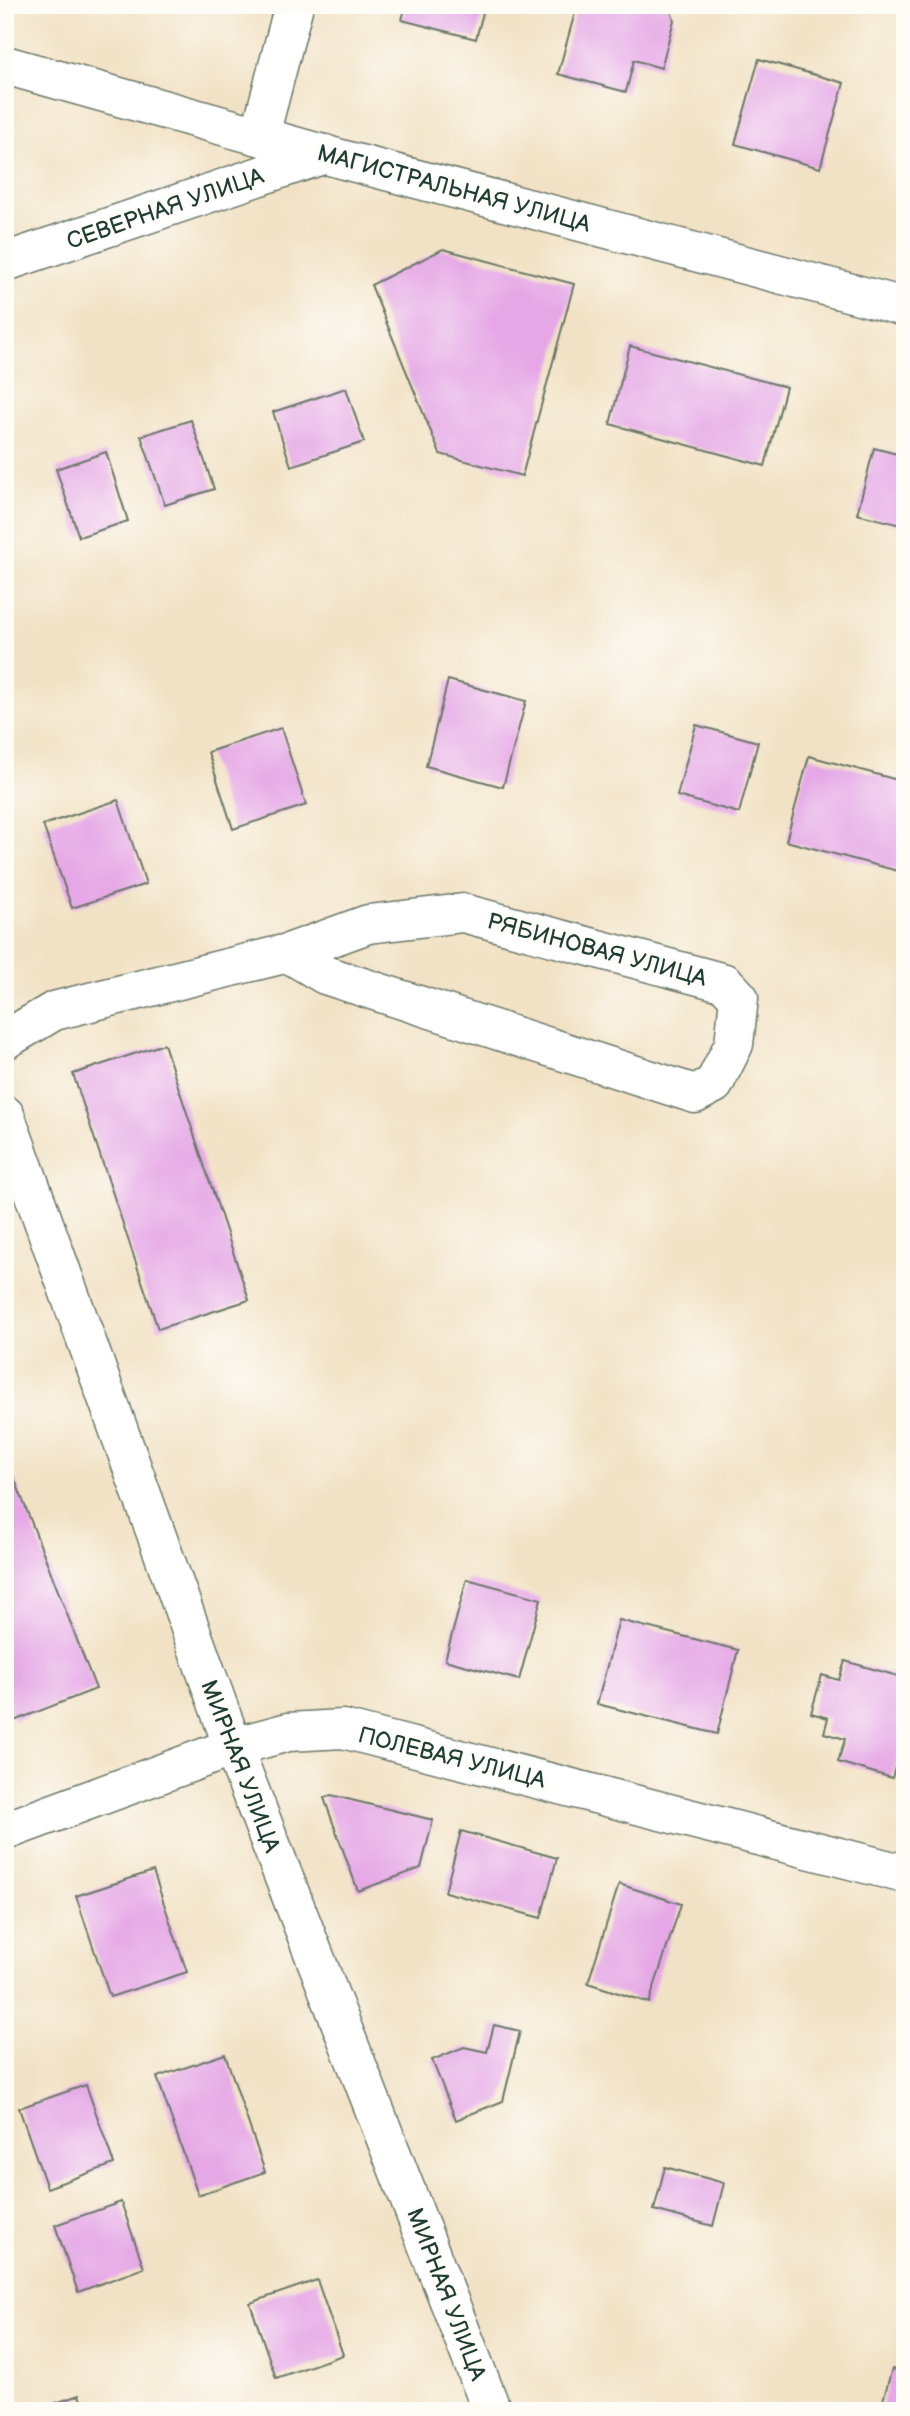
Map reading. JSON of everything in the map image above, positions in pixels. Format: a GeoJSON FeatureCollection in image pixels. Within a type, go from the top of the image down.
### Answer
{"type":"FeatureCollection","features":[{"type":"Feature","properties":{"kind":"street"},"geometry":{"type":"LineString","coordinates":[[260,135],[295,5]]}},
{"type":"Feature","properties":{"kind":"street","name":"МАГИСТРАЛЬНАЯ УЛИЦА"},"geometry":{"type":"LineString","coordinates":[[5,65],[325,155],[903,298]]}},
{"type":"Feature","properties":{"kind":"street","name":"СЕВЕРНАЯ УЛИЦА"},"geometry":{"type":"LineString","coordinates":[[5,262],[325,155]]}},
{"type":"Feature","properties":{"kind":"street","name":"РЯБИНОВАЯ УЛИЦА"},"geometry":{"type":"LineString","coordinates":[[5,1040],[54,1011],[288,953],[368,924],[463,913],[725,983],[739,998],[734,1044],[714,1084],[695,1094],[325,975],[288,953]]}},
{"type":"Feature","properties":{"kind":"street","name":"МИРНАЯ УЛИЦА"},"geometry":{"type":"LineString","coordinates":[[5,1115],[233,1747],[492,2411]]}},
{"type":"Feature","properties":{"kind":"street","name":"ПОЛЕВАЯ УЛИЦА"},"geometry":{"type":"LineString","coordinates":[[5,1831],[233,1747],[288,1732],[343,1729],[905,1874]]}},
{"type":"Feature","properties":{"kind":"building"},"geometry":{"type":"Polygon","coordinates":[[[406,5],[485,5],[476,39],[402,20],[406,5]]]}},
{"type":"Feature","properties":{"kind":"building"},"geometry":{"type":"Polygon","coordinates":[[[577,5],[666,5],[674,20],[661,68],[634,60],[626,92],[558,74],[577,5]]]}},
{"type":"Feature","properties":{"kind":"building"},"geometry":{"type":"Polygon","coordinates":[[[759,59],[844,83],[820,168],[735,144],[759,59]]]}},
{"type":"Feature","properties":{"kind":"building"},"geometry":{"type":"Polygon","coordinates":[[[443,249],[574,284],[522,476],[440,454],[371,285],[443,249]]]}},
{"type":"Feature","properties":{"kind":"building"},"geometry":{"type":"Polygon","coordinates":[[[630,346],[786,387],[765,466],[610,424],[630,346]]]}},
{"type":"Feature","properties":{"kind":"building"},"geometry":{"type":"Polygon","coordinates":[[[346,388],[364,442],[291,466],[273,412],[346,388]]]}},
{"type":"Feature","properties":{"kind":"building"},"geometry":{"type":"Polygon","coordinates":[[[191,420],[214,489],[165,505],[141,436],[191,420]]]}},
{"type":"Feature","properties":{"kind":"building"},"geometry":{"type":"Polygon","coordinates":[[[874,448],[905,456],[905,526],[857,514],[874,448]]]}},
{"type":"Feature","properties":{"kind":"building"},"geometry":{"type":"Polygon","coordinates":[[[106,452],[128,521],[79,537],[56,469],[106,452]]]}},
{"type":"Feature","properties":{"kind":"building"},"geometry":{"type":"Polygon","coordinates":[[[448,680],[526,701],[503,787],[426,766],[448,680]]]}},
{"type":"Feature","properties":{"kind":"building"},"geometry":{"type":"Polygon","coordinates":[[[696,725],[758,742],[739,813],[677,796],[696,725]]]}},
{"type":"Feature","properties":{"kind":"building"},"geometry":{"type":"Polygon","coordinates":[[[281,728],[306,805],[233,829],[208,752],[281,728]]]}},
{"type":"Feature","properties":{"kind":"building"},"geometry":{"type":"Polygon","coordinates":[[[809,756],[905,782],[905,873],[786,841],[809,756]]]}},
{"type":"Feature","properties":{"kind":"building"},"geometry":{"type":"Polygon","coordinates":[[[118,800],[146,884],[72,908],[43,825],[118,800]]]}},
{"type":"Feature","properties":{"kind":"building"},"geometry":{"type":"Polygon","coordinates":[[[164,1044],[249,1300],[158,1329],[73,1074],[164,1044]]]}},
{"type":"Feature","properties":{"kind":"building"},"geometry":{"type":"Polygon","coordinates":[[[5,1454],[96,1689],[14,1721],[5,1698],[5,1454]]]}},
{"type":"Feature","properties":{"kind":"building"},"geometry":{"type":"Polygon","coordinates":[[[467,1579],[541,1599],[519,1680],[445,1660],[467,1579]]]}},
{"type":"Feature","properties":{"kind":"building"},"geometry":{"type":"Polygon","coordinates":[[[619,1620],[738,1650],[717,1734],[597,1704],[619,1620]]]}},
{"type":"Feature","properties":{"kind":"building"},"geometry":{"type":"Polygon","coordinates":[[[845,1661],[905,1678],[905,1756],[899,1754],[892,1778],[838,1762],[845,1739],[824,1733],[828,1718],[811,1713],[822,1675],[839,1680],[845,1661]]]}},
{"type":"Feature","properties":{"kind":"building"},"geometry":{"type":"Polygon","coordinates":[[[331,1795],[433,1820],[421,1868],[358,1891],[324,1798],[331,1795]]]}},
{"type":"Feature","properties":{"kind":"building"},"geometry":{"type":"Polygon","coordinates":[[[461,1831],[557,1858],[541,1918],[445,1892],[461,1831]]]}},
{"type":"Feature","properties":{"kind":"building"},"geometry":{"type":"Polygon","coordinates":[[[153,1871],[187,1972],[110,1997],[76,1896],[153,1871]]]}},
{"type":"Feature","properties":{"kind":"building"},"geometry":{"type":"Polygon","coordinates":[[[619,1884],[681,1904],[649,2003],[588,1983],[619,1884]]]}},
{"type":"Feature","properties":{"kind":"building"},"geometry":{"type":"Polygon","coordinates":[[[494,2025],[520,2031],[503,2101],[456,2120],[432,2060],[464,2047],[487,2052],[494,2025]]]}},
{"type":"Feature","properties":{"kind":"building"},"geometry":{"type":"Polygon","coordinates":[[[225,2054],[265,2172],[198,2195],[157,2077],[225,2054]]]}},
{"type":"Feature","properties":{"kind":"building"},"geometry":{"type":"Polygon","coordinates":[[[86,2085],[114,2164],[47,2188],[19,2108],[86,2085]]]}},
{"type":"Feature","properties":{"kind":"building"},"geometry":{"type":"Polygon","coordinates":[[[665,2167],[724,2183],[713,2226],[654,2210],[665,2167]]]}},
{"type":"Feature","properties":{"kind":"building"},"geometry":{"type":"Polygon","coordinates":[[[121,2202],[144,2268],[78,2292],[55,2225],[121,2202]]]}},
{"type":"Feature","properties":{"kind":"building"},"geometry":{"type":"Polygon","coordinates":[[[317,2280],[343,2355],[276,2378],[250,2303],[317,2280]]]}},
{"type":"Feature","properties":{"kind":"building"},"geometry":{"type":"Polygon","coordinates":[[[892,2369],[905,2373],[905,2411],[880,2411],[892,2369]]]}},
{"type":"Feature","properties":{"kind":"building"},"geometry":{"type":"Polygon","coordinates":[[[79,2395],[85,2411],[35,2411],[35,2410],[79,2395]]]}}]}
